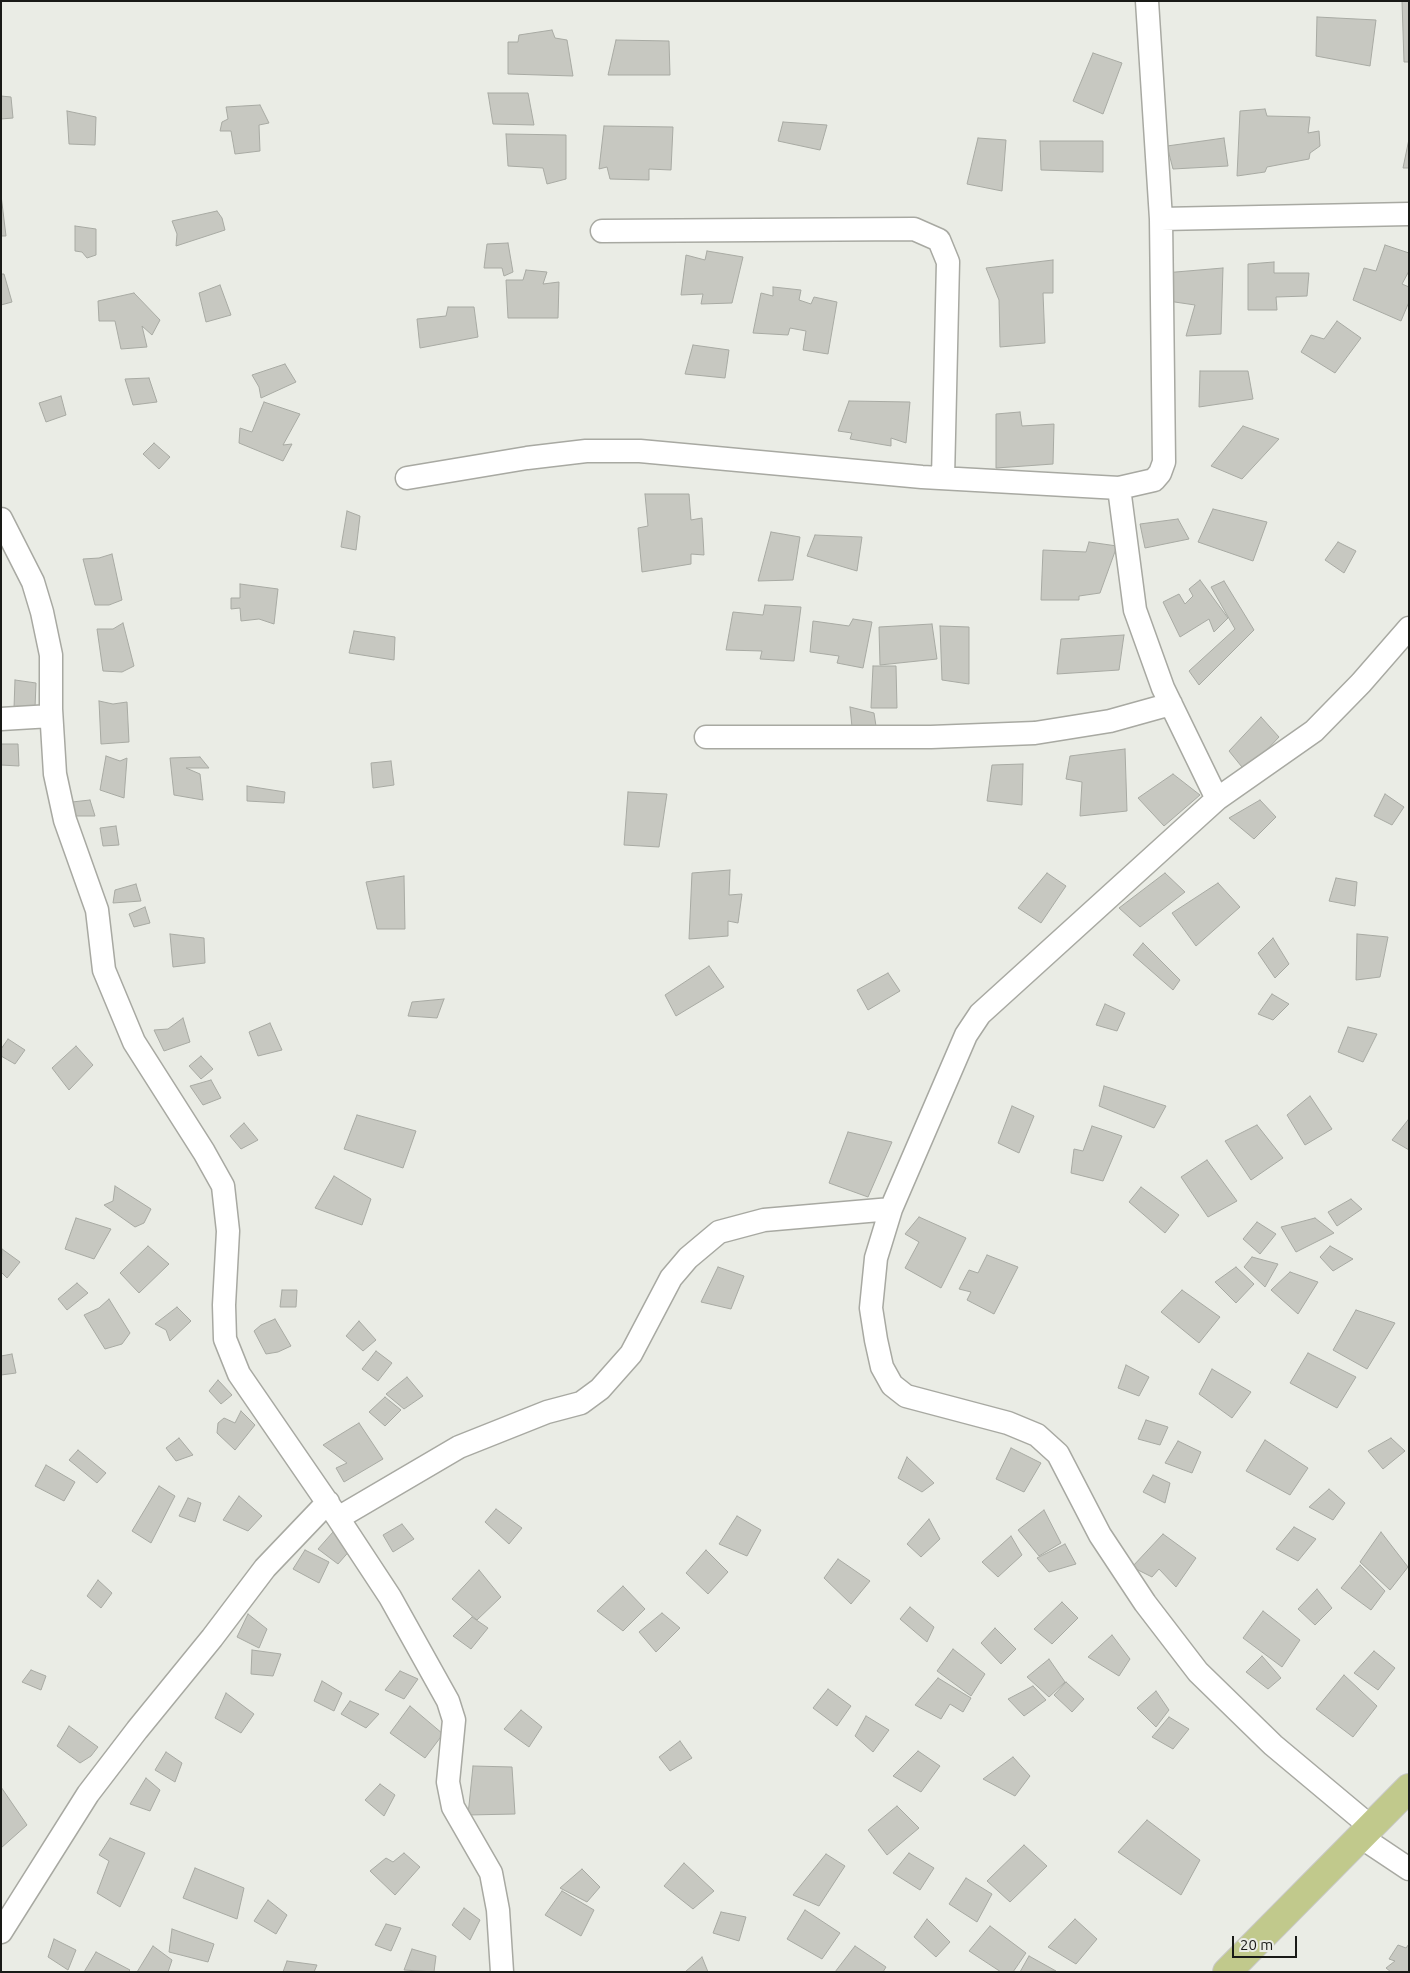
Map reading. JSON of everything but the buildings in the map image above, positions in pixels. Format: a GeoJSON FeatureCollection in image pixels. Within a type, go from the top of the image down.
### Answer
{"type":"FeatureCollection","features":[{"type":"Feature","properties":{"kind":"main road"},"geometry":{"type":"LineString","coordinates":[[1227,1972],[1409,1788]]}},
{"type":"Feature","properties":{"kind":"street"},"geometry":{"type":"LineString","coordinates":[[407,478],[526,458],[586,451],[640,451],[943,478],[1119,488],[1154,480],[1160,473],[1164,462],[1161,219],[1147,1]]}},
{"type":"Feature","properties":{"kind":"street"},"geometry":{"type":"LineString","coordinates":[[1161,219],[1409,214]]}},
{"type":"Feature","properties":{"kind":"street"},"geometry":{"type":"LineString","coordinates":[[602,231],[914,229],[939,240],[948,262],[943,478]]}},
{"type":"Feature","properties":{"kind":"street"},"geometry":{"type":"LineString","coordinates":[[1119,488],[1135,610],[1163,688],[1217,799]]}},
{"type":"Feature","properties":{"kind":"street"},"geometry":{"type":"LineString","coordinates":[[1,519],[33,582],[42,612],[51,655],[51,716],[55,774],[65,820],[97,910],[104,970],[134,1042],[204,1152],[223,1186],[228,1231],[224,1340],[239,1374],[333,1510],[390,1597],[448,1701],[454,1720],[448,1782],[453,1806],[491,1873],[498,1910],[502,1972]]}},
{"type":"Feature","properties":{"kind":"street"},"geometry":{"type":"LineString","coordinates":[[1409,628],[1361,684],[1314,732],[1217,799],[980,1014],[966,1034],[891,1209],[876,1258],[871,1308],[882,1367],[892,1384],[906,1396],[1008,1423],[1037,1435],[1058,1454],[1100,1535],[1145,1603],[1198,1672],[1366,1832],[1409,1869]]}},
{"type":"Feature","properties":{"kind":"street"},"geometry":{"type":"LineString","coordinates":[[706,737],[931,737],[1035,732],[1110,721],[1171,704]]}},
{"type":"Feature","properties":{"kind":"street"},"geometry":{"type":"LineString","coordinates":[[1,719],[51,716]]}},
{"type":"Feature","properties":{"kind":"street"},"geometry":{"type":"LineString","coordinates":[[1,1932],[88,1794],[137,1730],[212,1638],[265,1568],[333,1510],[459,1447],[547,1412],[581,1403],[600,1388],[631,1354],[672,1278],[688,1258],[719,1232],[764,1220],[891,1209]]}}]}
